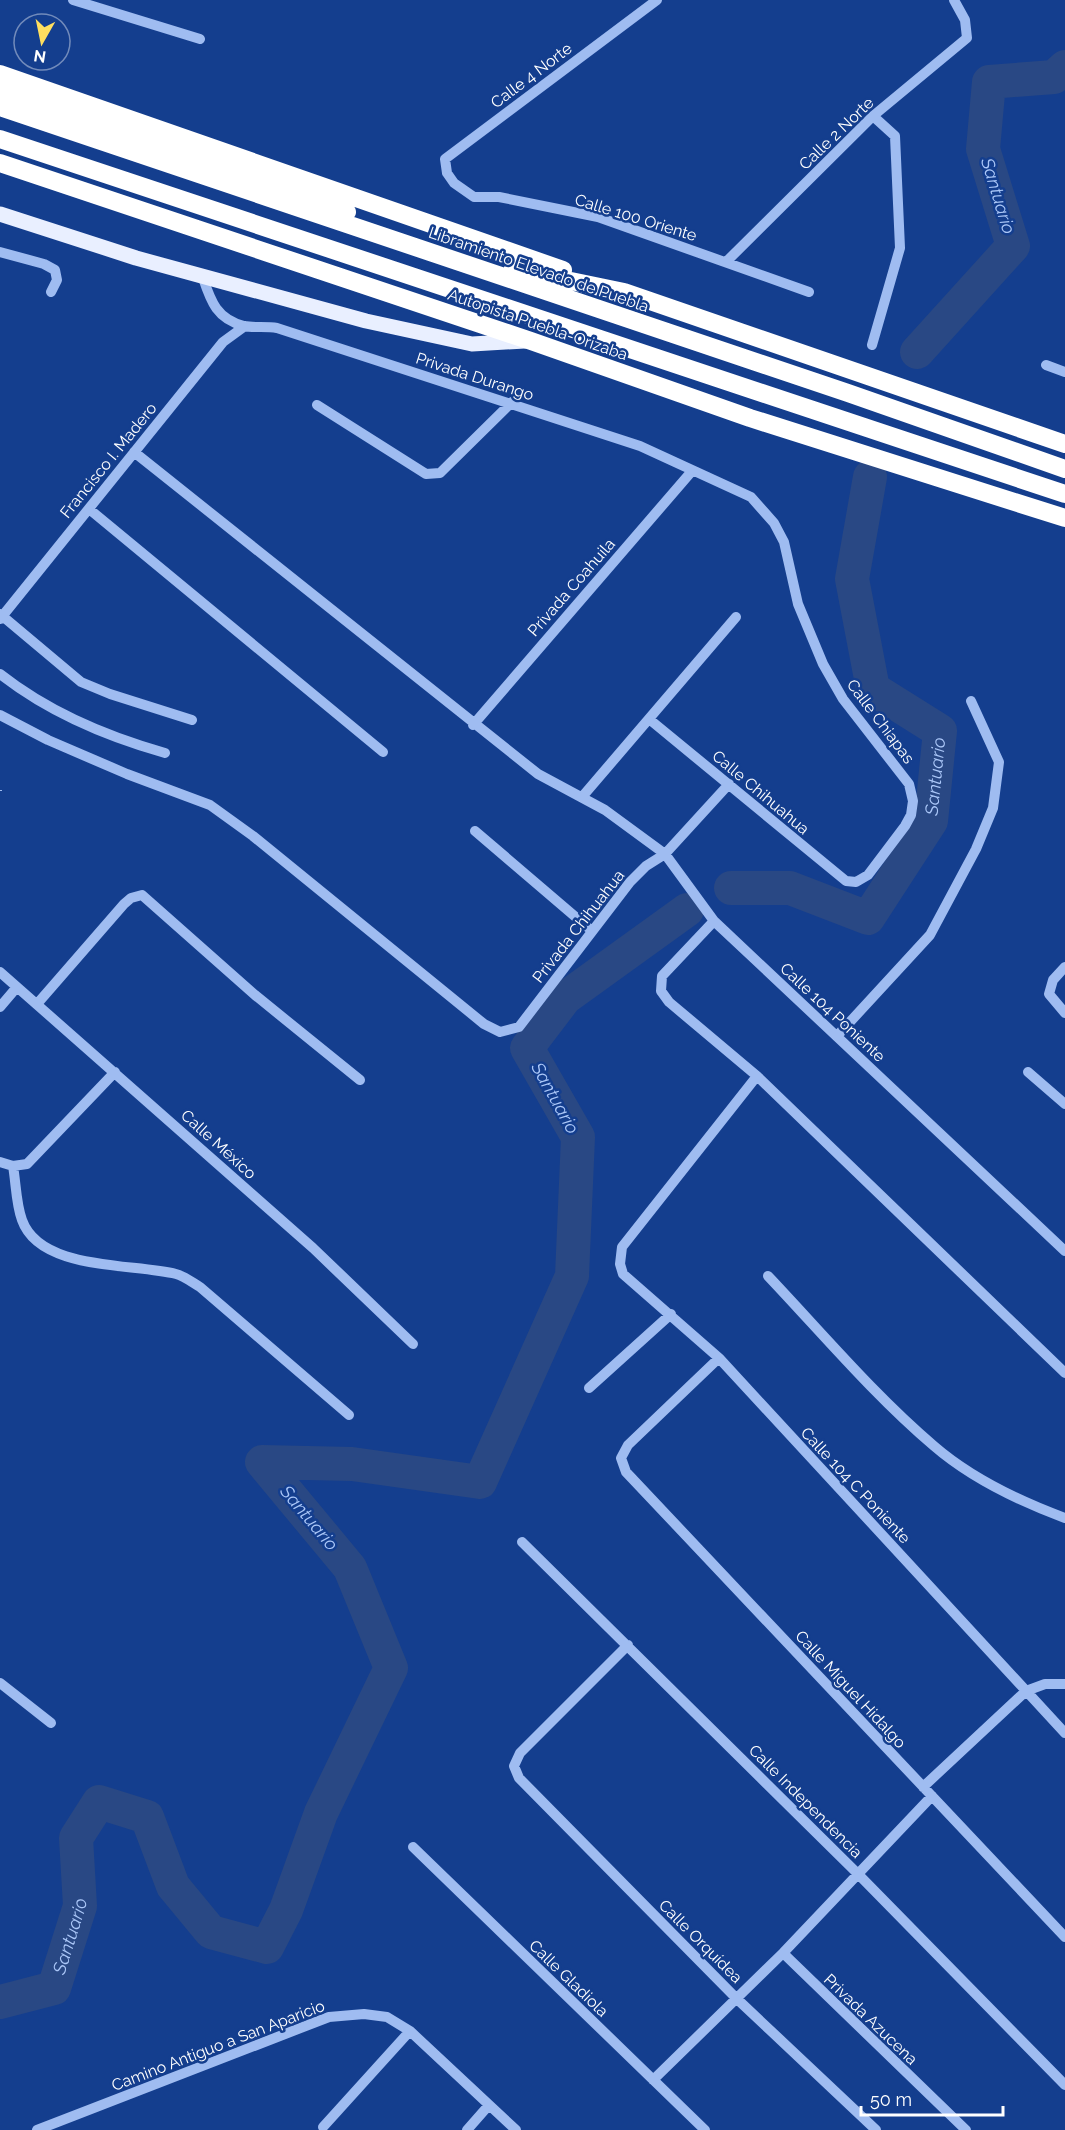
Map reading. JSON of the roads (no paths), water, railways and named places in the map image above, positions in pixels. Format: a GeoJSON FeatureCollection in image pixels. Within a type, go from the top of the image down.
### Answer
{"type":"FeatureCollection","features":[{"type":"Feature","properties":{"kind":"highway"},"geometry":{"type":"LineString","coordinates":[[0,74],[1065,444]]}},
{"type":"Feature","properties":{"kind":"highway"},"geometry":{"type":"LineString","coordinates":[[0,92],[505,267],[624,291]]}},
{"type":"Feature","properties":{"kind":"highway","name":"Libramiento Elevado de Puebla"},"geometry":{"type":"LineString","coordinates":[[0,107],[848,393],[1065,469]]}},
{"type":"Feature","properties":{"kind":"highway"},"geometry":{"type":"LineString","coordinates":[[0,139],[1065,494]]}},
{"type":"Feature","properties":{"kind":"highway","name":"Autopista Puebla-Orizaba"},"geometry":{"type":"LineString","coordinates":[[0,163],[531,341],[750,418],[1065,518]]}},
{"type":"Feature","properties":{"kind":"main road"},"geometry":{"type":"LineString","coordinates":[[0,214],[203,278],[366,321],[472,344],[531,341]]}},
{"type":"Feature","properties":{"kind":"street"},"geometry":{"type":"LineString","coordinates":[[73,0],[200,39]]}},
{"type":"Feature","properties":{"kind":"street","name":"Calle 4 Norte"},"geometry":{"type":"LineString","coordinates":[[454,183],[447,173],[445,159],[657,0]]}},
{"type":"Feature","properties":{"kind":"street","name":"Calle 2 Norte"},"geometry":{"type":"LineString","coordinates":[[727,261],[873,116],[967,38],[968,31],[954,0]]}},
{"type":"Feature","properties":{"kind":"street"},"geometry":{"type":"LineString","coordinates":[[872,345],[900,248],[895,136],[873,116]]}},
{"type":"Feature","properties":{"kind":"street","name":"Calle 100 Oriente"},"geometry":{"type":"LineString","coordinates":[[454,183],[474,197],[499,197],[598,218],[727,261],[808,292]]}},
{"type":"Feature","properties":{"kind":"street"},"geometry":{"type":"LineString","coordinates":[[0,252],[44,264],[55,270],[57,280],[51,292]]}},
{"type":"Feature","properties":{"kind":"street"},"geometry":{"type":"LineString","coordinates":[[203,278],[213,307],[220,315],[245,326]]}},
{"type":"Feature","properties":{"kind":"street","name":"Privada Durango"},"geometry":{"type":"LineString","coordinates":[[245,326],[277,328],[512,402],[582,429],[640,446],[692,471]]}},
{"type":"Feature","properties":{"kind":"street","name":"Francisco I. Madero"},"geometry":{"type":"LineString","coordinates":[[1,616],[223,342],[245,326]]}},
{"type":"Feature","properties":{"kind":"street"},"geometry":{"type":"LineString","coordinates":[[1046,365],[1065,372]]}},
{"type":"Feature","properties":{"kind":"street"},"geometry":{"type":"LineString","coordinates":[[317,405],[426,474],[440,473],[512,402]]}},
{"type":"Feature","properties":{"kind":"street","name":"Calle 104 Poniente"},"geometry":{"type":"LineString","coordinates":[[134,452],[538,774],[605,810],[665,854],[714,921],[1065,1251]]}},
{"type":"Feature","properties":{"kind":"street","name":"Privada Coahuila"},"geometry":{"type":"LineString","coordinates":[[474,725],[692,471]]}},
{"type":"Feature","properties":{"kind":"street","name":"Calle Chiapas"},"geometry":{"type":"LineString","coordinates":[[692,471],[752,497],[774,523],[784,542],[798,604],[823,664],[843,699],[909,784],[913,801],[911,815],[868,875],[856,882]]}},
{"type":"Feature","properties":{"kind":"street"},"geometry":{"type":"LineString","coordinates":[[89,508],[383,752]]}},
{"type":"Feature","properties":{"kind":"street"},"geometry":{"type":"LineString","coordinates":[[1,616],[81,682],[110,694],[192,720]]}},
{"type":"Feature","properties":{"kind":"street"},"geometry":{"type":"LineString","coordinates":[[582,797],[736,617]]}},
{"type":"Feature","properties":{"kind":"street"},"geometry":{"type":"LineString","coordinates":[[0,674],[23,692],[76,718],[134,743],[165,753]]}},
{"type":"Feature","properties":{"kind":"street"},"geometry":{"type":"LineString","coordinates":[[837,1036],[930,935],[976,849],[993,808],[999,762],[971,701]]}},
{"type":"Feature","properties":{"kind":"street","name":"Privada Chihuahua"},"geometry":{"type":"LineString","coordinates":[[0,715],[48,740],[210,805],[253,836],[484,1024],[500,1032],[519,1026],[630,882],[646,866],[665,854],[729,784]]}},
{"type":"Feature","properties":{"kind":"street","name":"Calle Chihuahua"},"geometry":{"type":"LineString","coordinates":[[649,718],[835,874],[846,881],[856,882]]}},
{"type":"Feature","properties":{"kind":"street"},"geometry":{"type":"LineString","coordinates":[[475,831],[592,931]]}},
{"type":"Feature","properties":{"kind":"street"},"geometry":{"type":"LineString","coordinates":[[37,1004],[124,904],[131,898],[142,895],[255,995],[360,1080]]}},
{"type":"Feature","properties":{"kind":"street"},"geometry":{"type":"LineString","coordinates":[[714,921],[663,976],[660,991],[669,1002],[757,1076],[1065,1373]]}},
{"type":"Feature","properties":{"kind":"street"},"geometry":{"type":"LineString","coordinates":[[1065,967],[1053,980],[1049,994],[1065,1013]]}},
{"type":"Feature","properties":{"kind":"street","name":"Calle México"},"geometry":{"type":"LineString","coordinates":[[0,972],[313,1248],[413,1344]]}},
{"type":"Feature","properties":{"kind":"street"},"geometry":{"type":"LineString","coordinates":[[0,1007],[17,987]]}},
{"type":"Feature","properties":{"kind":"street"},"geometry":{"type":"LineString","coordinates":[[0,1162],[13,1166],[27,1164],[115,1072]]}},
{"type":"Feature","properties":{"kind":"street"},"geometry":{"type":"LineString","coordinates":[[1028,1072],[1065,1104]]}},
{"type":"Feature","properties":{"kind":"street","name":"Calle 104 C Poniente"},"geometry":{"type":"LineString","coordinates":[[757,1076],[622,1247],[620,1264],[623,1274],[719,1358],[1065,1733]]}},
{"type":"Feature","properties":{"kind":"street"},"geometry":{"type":"LineString","coordinates":[[13,1166],[22,1221],[35,1240],[59,1254],[88,1262],[178,1274],[200,1287],[349,1415]]}},
{"type":"Feature","properties":{"kind":"street"},"geometry":{"type":"LineString","coordinates":[[768,1276],[934,1447],[1025,1503],[1065,1518]]}},
{"type":"Feature","properties":{"kind":"street"},"geometry":{"type":"LineString","coordinates":[[589,1388],[671,1314]]}},
{"type":"Feature","properties":{"kind":"street","name":"Calle Miguel Hidalgo"},"geometry":{"type":"LineString","coordinates":[[719,1358],[628,1445],[621,1458],[626,1472],[1065,1937]]}},
{"type":"Feature","properties":{"kind":"street","name":"Calle Independencia"},"geometry":{"type":"LineString","coordinates":[[522,1542],[628,1645],[1065,2085]]}},
{"type":"Feature","properties":{"kind":"street","name":"Calle Orquídea"},"geometry":{"type":"LineString","coordinates":[[628,1645],[519,1753],[514,1766],[519,1779],[736,1998],[876,2130]]}},
{"type":"Feature","properties":{"kind":"street"},"geometry":{"type":"LineString","coordinates":[[0,1683],[51,1723]]}},
{"type":"Feature","properties":{"kind":"street"},"geometry":{"type":"LineString","coordinates":[[923,1787],[1026,1691],[1045,1684],[1065,1684]]}},
{"type":"Feature","properties":{"kind":"street"},"geometry":{"type":"LineString","coordinates":[[653,2080],[783,1953],[932,1796]]}},
{"type":"Feature","properties":{"kind":"street","name":"Calle Gladiola"},"geometry":{"type":"LineString","coordinates":[[412,1847],[705,2130]]}},
{"type":"Feature","properties":{"kind":"street","name":"Privada Azucena"},"geometry":{"type":"LineString","coordinates":[[783,1953],[966,2130]]}},
{"type":"Feature","properties":{"kind":"street","name":"Camino Antiguo a San Aparicio"},"geometry":{"type":"LineString","coordinates":[[37,2130],[328,2018],[364,2014],[387,2018],[410,2031],[516,2130]]}},
{"type":"Feature","properties":{"kind":"street"},"geometry":{"type":"LineString","coordinates":[[323,2127],[410,2031]]}},
{"type":"Feature","properties":{"kind":"street"},"geometry":{"type":"LineString","coordinates":[[467,2130],[489,2105]]}},
{"type":"Feature","properties":{"kind":"waterway","name":"Santuario"},"geometry":{"type":"LineString","coordinates":[[917,352],[1013,246],[983,149],[989,82],[1054,77],[1065,67]]}},
{"type":"Feature","properties":{"kind":"waterway","name":"Santuario"},"geometry":{"type":"LineString","coordinates":[[731,888],[790,888],[868,918],[931,821],[940,731],[873,689],[852,579],[870,477]]}},
{"type":"Feature","properties":{"kind":"waterway","name":"Santuario"},"geometry":{"type":"LineString","coordinates":[[0,2002],[54,1988],[80,1906],[76,1838],[99,1802],[147,1817],[173,1886],[211,1932],[267,1947],[286,1910],[321,1813],[391,1668],[350,1568],[262,1462],[352,1464],[480,1482],[572,1276],[578,1137],[527,1048],[565,998],[687,910]]}}]}
